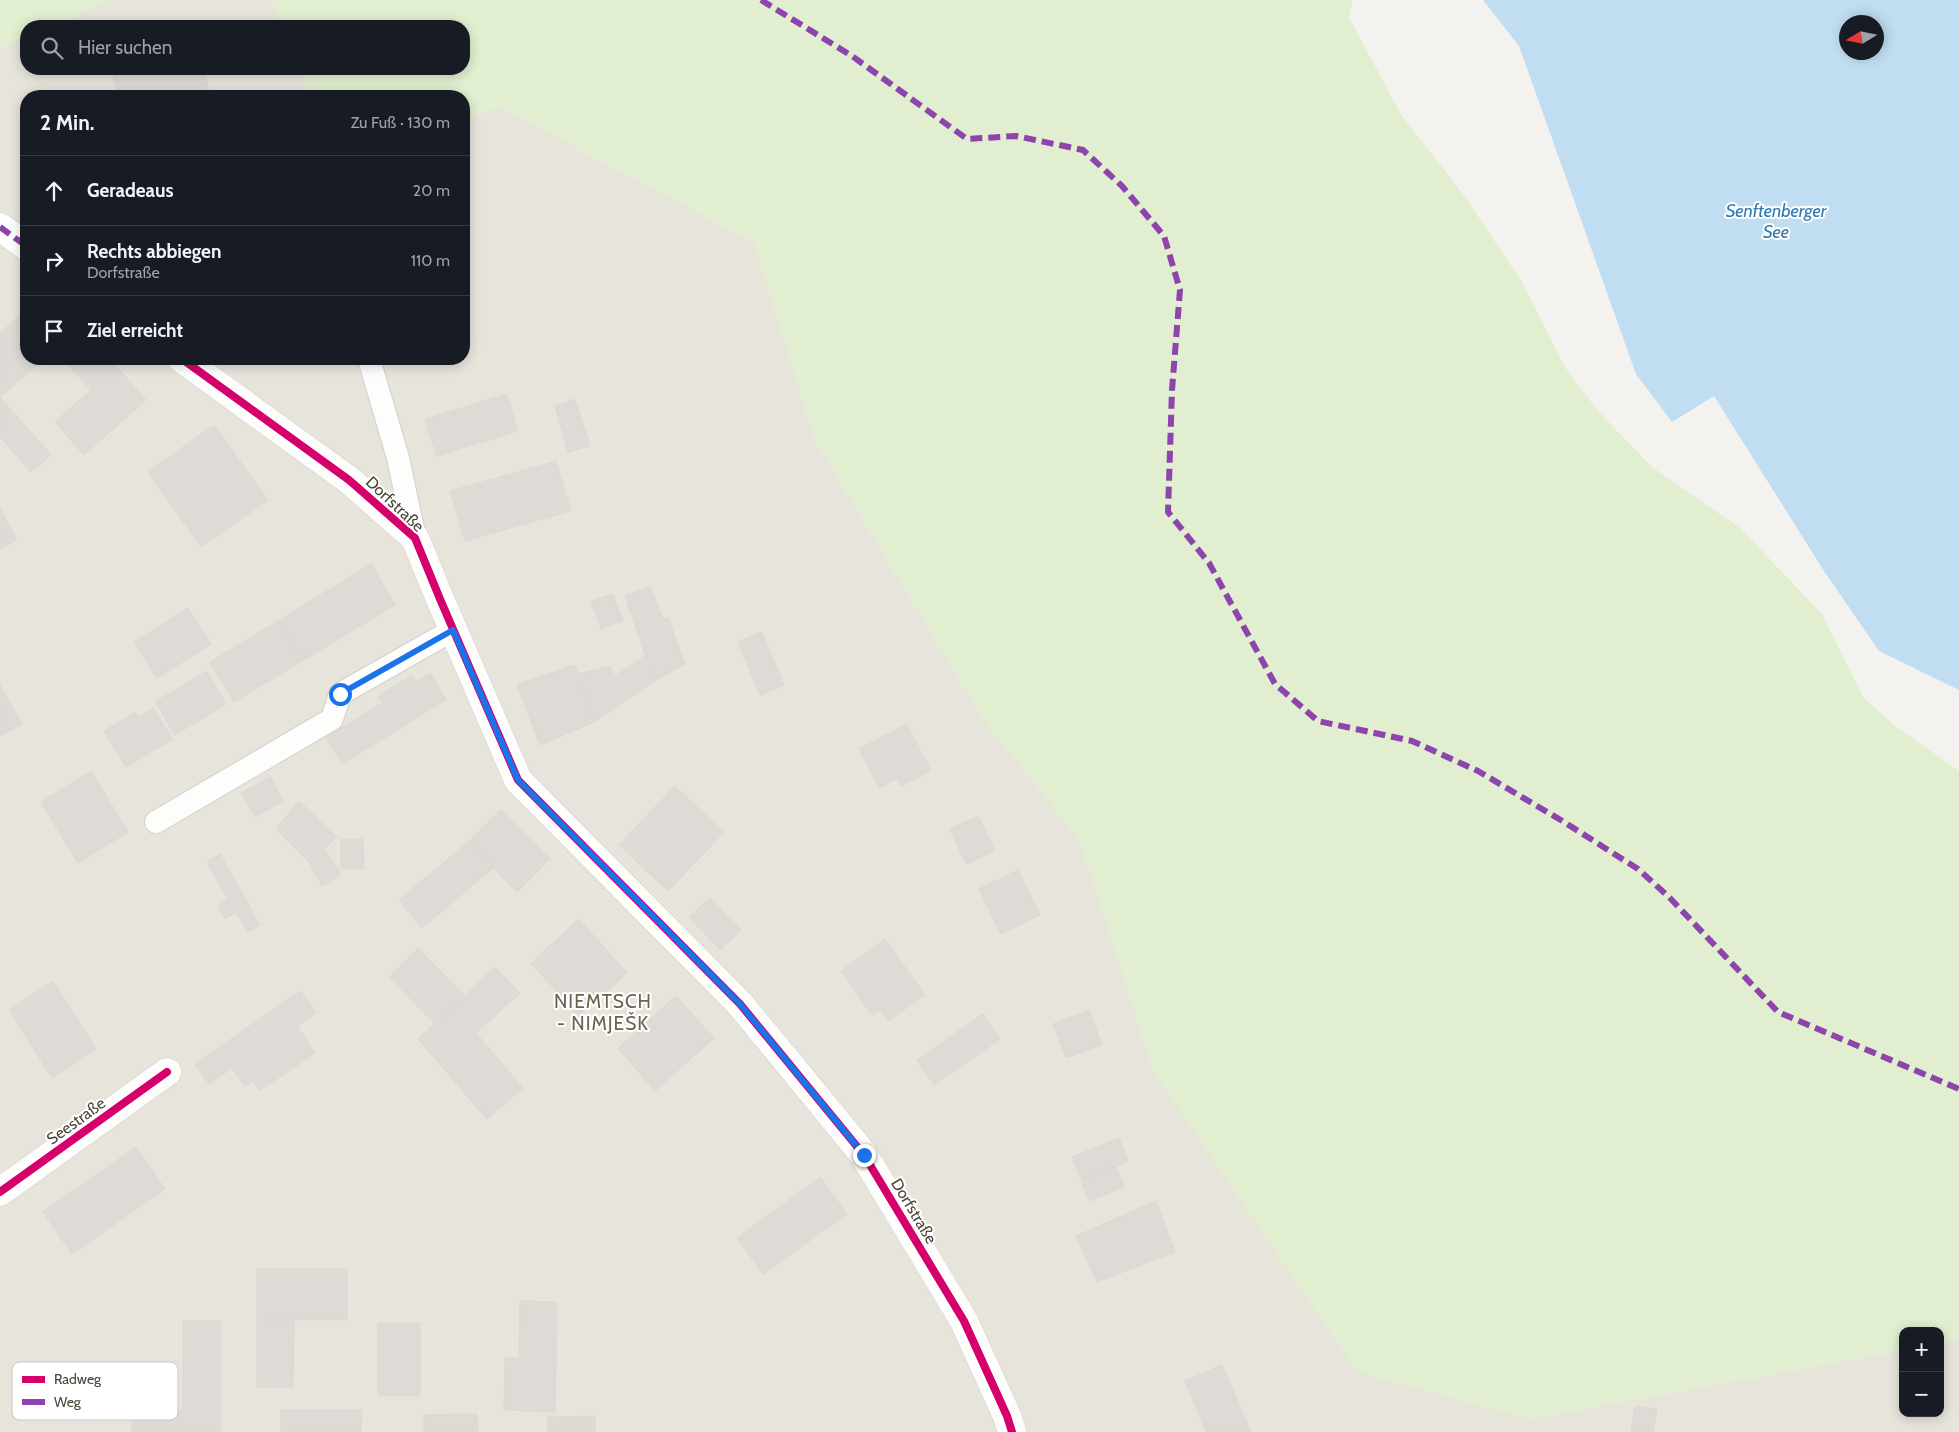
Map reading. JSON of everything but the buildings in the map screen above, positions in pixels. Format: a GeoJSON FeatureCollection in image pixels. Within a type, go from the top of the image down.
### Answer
{"type":"FeatureCollection","features":[{"type":"Feature","properties":{"kind":"street"},"geometry":{"type":"LineString","coordinates":[[0,227],[20,242]]}},
{"type":"Feature","properties":{"kind":"street","name":"Dorfstraße"},"geometry":{"type":"LineString","coordinates":[[190,365],[349,480],[415,538],[518,780],[740,1004],[864,1155],[964,1322],[1012,1432]]}},
{"type":"Feature","properties":{"kind":"street","name":"Seestraße"},"geometry":{"type":"LineString","coordinates":[[0,1192],[167,1072]]}},
{"type":"Feature","properties":{"kind":"lane"},"geometry":{"type":"LineString","coordinates":[[371,365],[398,458],[415,538]]}},
{"type":"Feature","properties":{"kind":"lane"},"geometry":{"type":"LineString","coordinates":[[156,822],[332,719],[340,694],[453,630]]}},
{"type":"Feature","properties":{"kind":"shaded area"},"geometry":{"type":"Polygon","coordinates":[[[111,0],[271,0],[279,20],[65,20],[111,0]]]}},
{"type":"Feature","properties":{"kind":"shaded area"},"geometry":{"type":"Polygon","coordinates":[[[20,40],[20,75],[302,75],[309,90],[20,90],[20,365],[470,365],[470,116],[500,107],[754,242],[815,439],[984,720],[1080,840],[1155,1074],[1528,1419],[1899,1351],[1899,1417],[1944,1417],[1944,1342],[1959,1339],[1959,1432],[0,1432],[0,49],[20,40]]]}},
{"type":"Feature","properties":{"kind":"green space"},"geometry":{"type":"Polygon","coordinates":[[[0,0],[111,0],[65,20],[20,20],[20,40],[0,49],[0,0]]]}},
{"type":"Feature","properties":{"kind":"green space"},"geometry":{"type":"Polygon","coordinates":[[[271,0],[1353,0],[1349,17],[1400,113],[1465,197],[1522,282],[1565,367],[1598,411],[1652,467],[1740,528],[1822,614],[1864,698],[1893,724],[1959,771],[1959,1339],[1944,1342],[1944,1327],[1899,1327],[1899,1351],[1528,1419],[1357,1372],[1155,1074],[1080,840],[984,720],[815,439],[754,242],[500,107],[470,116],[470,90],[309,90],[302,75],[470,75],[470,20],[279,20],[271,0]]]}},
{"type":"Feature","properties":{"kind":"water","name":"Senftenberger See"},"geometry":{"type":"Polygon","coordinates":[[[1483,0],[1959,0],[1959,690],[1879,651],[1824,571],[1714,396],[1672,422],[1636,374],[1519,46],[1483,0]]]}},
{"type":"Feature","properties":{"kind":"marked path"},"geometry":{"type":"LineString","coordinates":[[761,0],[852,56],[967,139],[1016,136],[1083,150],[1122,186],[1164,236],[1180,290],[1172,390],[1168,512],[1209,563],[1275,684],[1318,721],[1412,741],[1478,771],[1638,869],[1669,897],[1778,1012],[1959,1089]]}},
{"type":"Feature","properties":{"kind":"marked path"},"geometry":{"type":"LineString","coordinates":[[0,227],[20,242]]}},
{"type":"Feature","properties":{"kind":"cycle path"},"geometry":{"type":"LineString","coordinates":[[190,365],[349,480],[415,538],[518,780],[740,1004],[864,1155],[964,1321],[1007,1416],[1012,1432]]}},
{"type":"Feature","properties":{"kind":"cycle path"},"geometry":{"type":"LineString","coordinates":[[0,1192],[167,1072]]}},
{"type":"Feature","properties":{"kind":"district","name":"NIEMTSCH - NIMJEŠK"},"geometry":{"type":"Point","coordinates":[603,1012]}},
{"type":"Feature","properties":{"kind":"route"},"geometry":{"type":"LineString","coordinates":[[340,694],[453,630],[518,780],[740,1004],[864,1155]]}}]}
